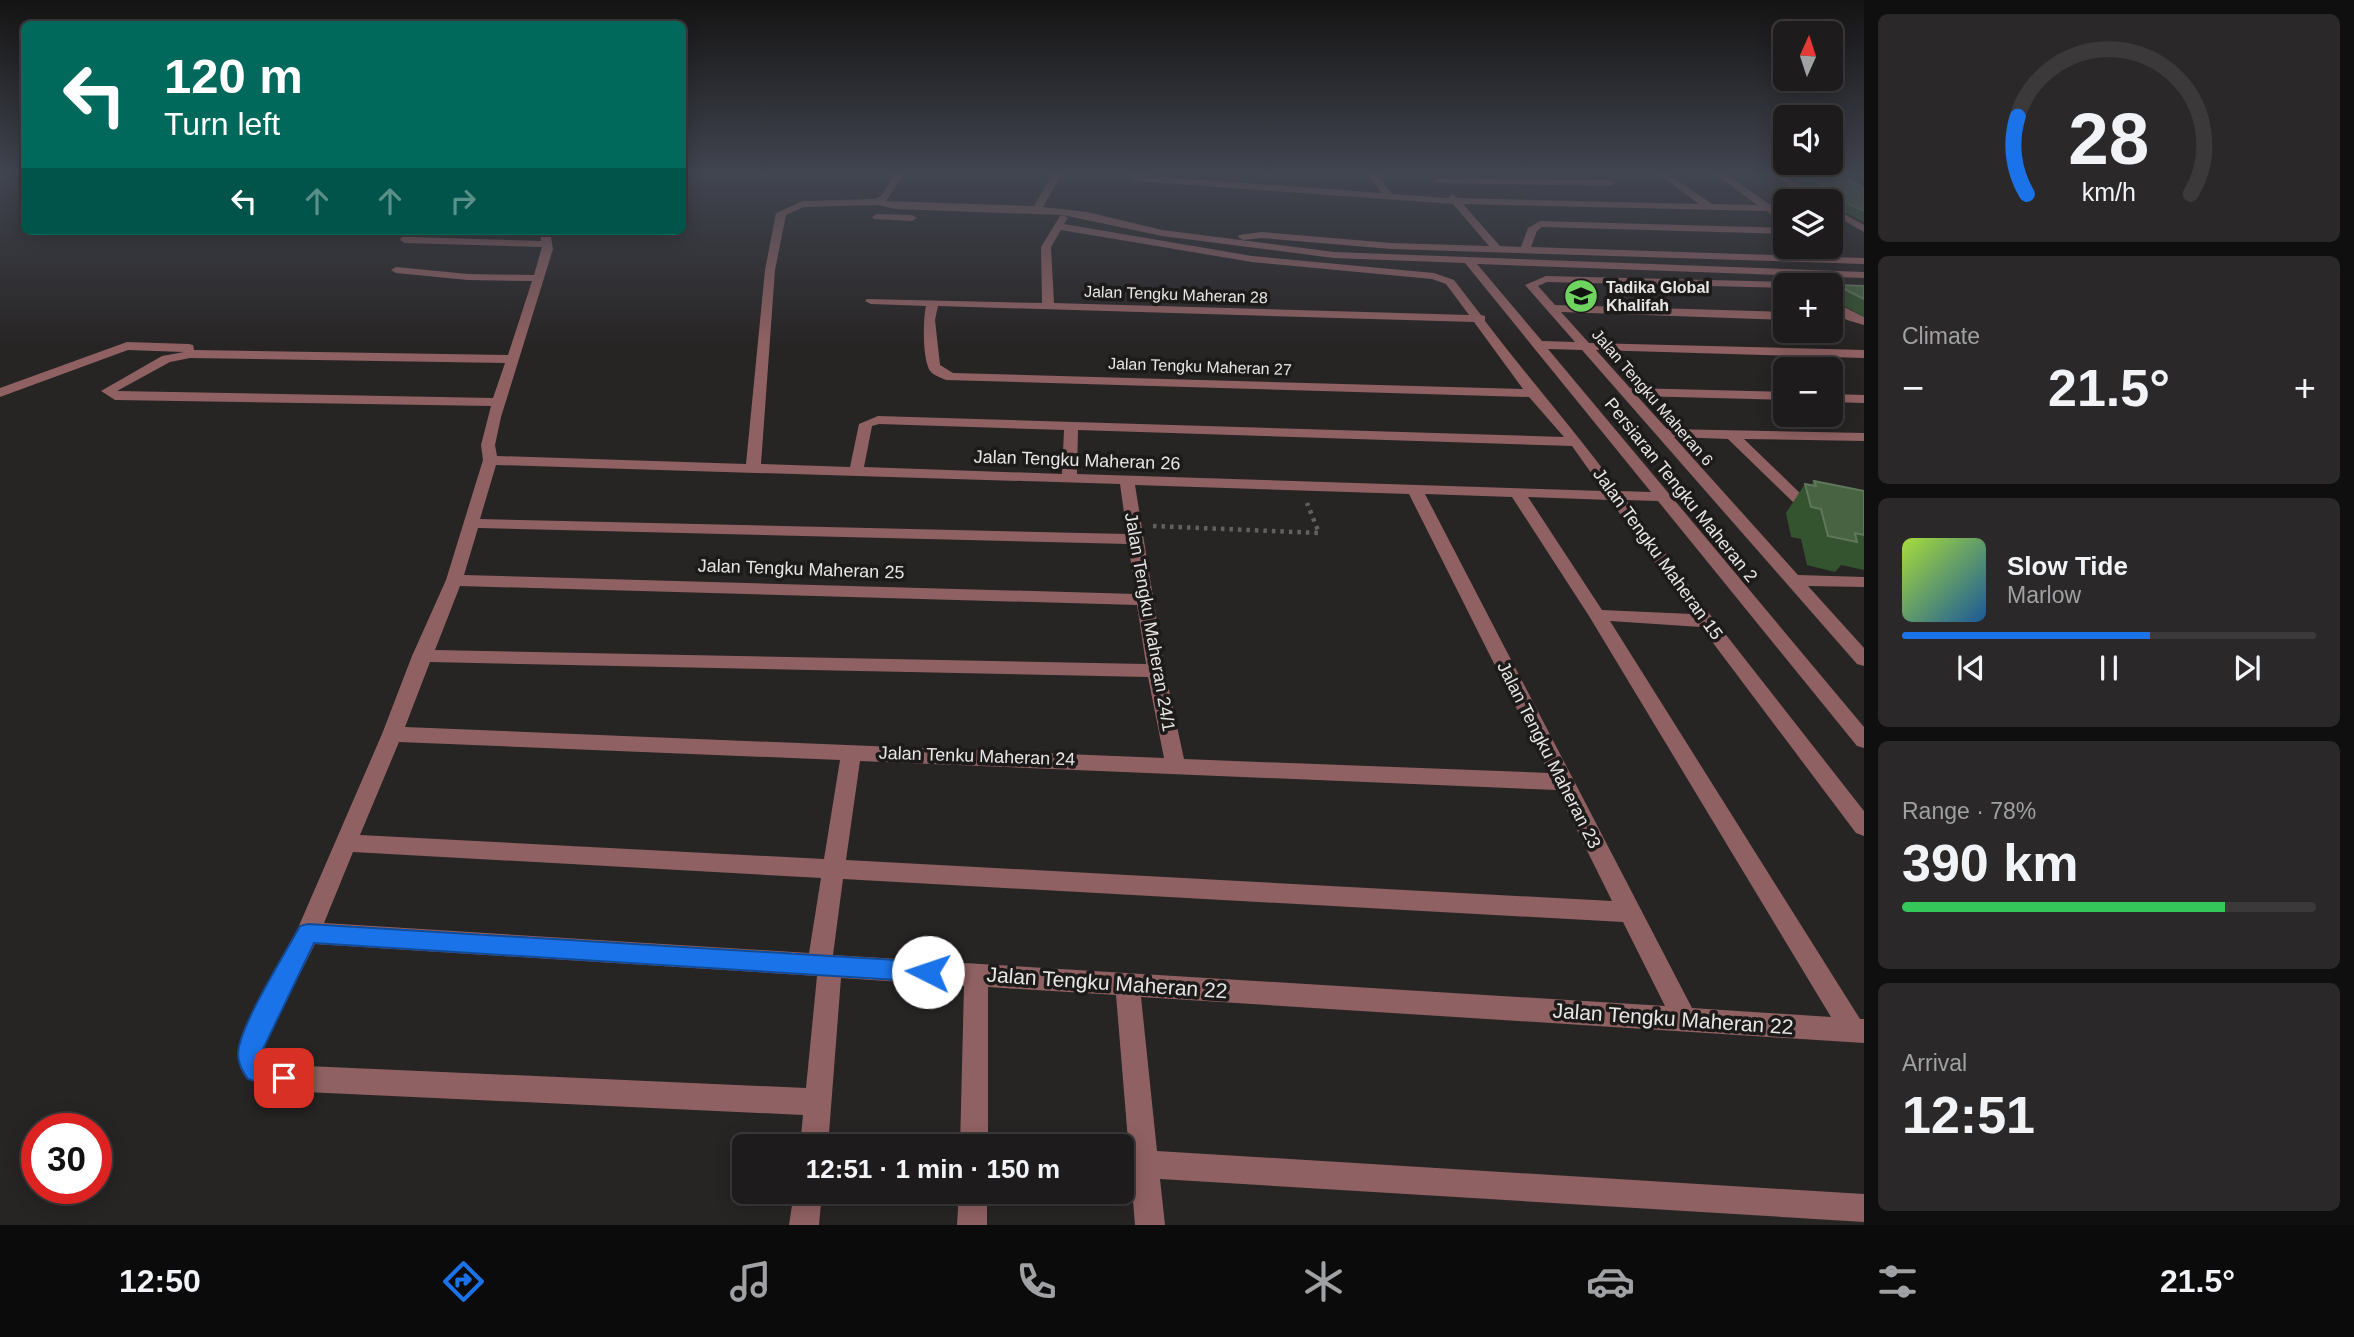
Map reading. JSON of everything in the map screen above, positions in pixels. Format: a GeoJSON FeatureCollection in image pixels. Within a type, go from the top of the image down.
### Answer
{"type":"FeatureCollection","features":[{"type":"Feature","properties":{"kind":"street"},"geometry":{"type":"LineString","coordinates":[[753,469],[770,270],[777,232]]}},
{"type":"Feature","properties":{"kind":"street"},"geometry":{"type":"LineString","coordinates":[[1048,306],[1046,247],[1054,232]]}},
{"type":"Feature","properties":{"kind":"street","name":"Jalan Tengku Maheran 15"},"geometry":{"type":"LineString","coordinates":[[1102,232],[1229,256],[1434,276],[1450,282],[1481,319],[1533,393],[1576,442],[1706,621],[1864,827]]}},
{"type":"Feature","properties":{"kind":"street"},"geometry":{"type":"LineString","coordinates":[[1158,232],[1334,255],[1780,273]]}},
{"type":"Feature","properties":{"kind":"street"},"geometry":{"type":"LineString","coordinates":[[1482,232],[1498,250]]}},
{"type":"Feature","properties":{"kind":"street"},"geometry":{"type":"LineString","coordinates":[[1525,250],[1530,232]]}},
{"type":"Feature","properties":{"kind":"street"},"geometry":{"type":"LineString","coordinates":[[408,235],[405,240],[546,238],[540,278],[499,402],[488,445],[490,460],[454,580],[308,933],[256,1033],[250,1051],[251,1063],[256,1070],[268,1075],[819,1102]]}},
{"type":"Feature","properties":{"kind":"street"},"geometry":{"type":"LineString","coordinates":[[1231,243],[1256,235],[1379,245],[1864,261]]}},
{"type":"Feature","properties":{"kind":"street"},"geometry":{"type":"LineString","coordinates":[[1842,260],[1863,275]]}},
{"type":"Feature","properties":{"kind":"street","name":"Persiaran Tengku Maheran 2"},"geometry":{"type":"LineString","coordinates":[[1470,262],[1662,496],[1857,724],[1864,741]]}},
{"type":"Feature","properties":{"kind":"street"},"geometry":{"type":"LineString","coordinates":[[396,270],[540,278]]}},
{"type":"Feature","properties":{"kind":"street"},"geometry":{"type":"LineString","coordinates":[[1843,275],[1863,275]]}},
{"type":"Feature","properties":{"kind":"street","name":"Jalan Tengku Maheran 6"},"geometry":{"type":"LineString","coordinates":[[1773,285],[1560,279],[1532,281],[1534,289],[1623,391],[1793,580],[1857,645],[1864,660]]}},
{"type":"Feature","properties":{"kind":"street","name":"Jalan Tengku Maheran 28"},"geometry":{"type":"LineString","coordinates":[[871,301],[1481,319]]}},
{"type":"Feature","properties":{"kind":"street","name":"Jalan Tengku Maheran 27"},"geometry":{"type":"LineString","coordinates":[[933,303],[929,320],[934,365],[937,371],[951,377],[1533,393]]}},
{"type":"Feature","properties":{"kind":"street"},"geometry":{"type":"LineString","coordinates":[[1550,308],[1773,316]]}},
{"type":"Feature","properties":{"kind":"street"},"geometry":{"type":"LineString","coordinates":[[1843,312],[1864,321]]}},
{"type":"Feature","properties":{"kind":"street"},"geometry":{"type":"LineString","coordinates":[[0,393],[115,349],[138,344],[220,350],[516,354]]}},
{"type":"Feature","properties":{"kind":"street"},"geometry":{"type":"LineString","coordinates":[[1538,345],[1864,354]]}},
{"type":"Feature","properties":{"kind":"street"},"geometry":{"type":"LineString","coordinates":[[499,402],[115,396],[108,391],[181,355],[516,354]]}},
{"type":"Feature","properties":{"kind":"street"},"geometry":{"type":"LineString","coordinates":[[1623,391],[1773,396]]}},
{"type":"Feature","properties":{"kind":"street"},"geometry":{"type":"LineString","coordinates":[[1843,398],[1864,399]]}},
{"type":"Feature","properties":{"kind":"street"},"geometry":{"type":"LineString","coordinates":[[856,472],[866,424],[870,421],[1576,442]]}},
{"type":"Feature","properties":{"kind":"street"},"geometry":{"type":"LineString","coordinates":[[1069,479],[1071,426]]}},
{"type":"Feature","properties":{"kind":"street"},"geometry":{"type":"LineString","coordinates":[[1662,433],[1864,437]]}},
{"type":"Feature","properties":{"kind":"street"},"geometry":{"type":"LineString","coordinates":[[1731,434],[1799,500]]}},
{"type":"Feature","properties":{"kind":"street","name":"Jalan Tengku Maheran 26"},"geometry":{"type":"LineString","coordinates":[[490,460],[1614,497],[1662,496]]}},
{"type":"Feature","properties":{"kind":"street","name":"Jalan Tengku Maheran 24/1"},"geometry":{"type":"LineString","coordinates":[[1127,481],[1156,671],[1175,764]]}},
{"type":"Feature","properties":{"kind":"street","name":"Jalan Tengku Maheran 23"},"geometry":{"type":"LineString","coordinates":[[1415,490],[1685,1020]]}},
{"type":"Feature","properties":{"kind":"street"},"geometry":{"type":"LineString","coordinates":[[1518,494],[1859,1031]]}},
{"type":"Feature","properties":{"kind":"street"},"geometry":{"type":"LineString","coordinates":[[470,523],[1136,539]]}},
{"type":"Feature","properties":{"kind":"street","name":"Jalan Tengku Maheran 25"},"geometry":{"type":"LineString","coordinates":[[454,580],[1147,600]]}},
{"type":"Feature","properties":{"kind":"street"},"geometry":{"type":"LineString","coordinates":[[1793,580],[1864,582]]}},
{"type":"Feature","properties":{"kind":"street"},"geometry":{"type":"LineString","coordinates":[[1597,615],[1706,621]]}},
{"type":"Feature","properties":{"kind":"street"},"geometry":{"type":"LineString","coordinates":[[421,656],[1156,671]]}},
{"type":"Feature","properties":{"kind":"street","name":"Jalan Tenku Maheran 24"},"geometry":{"type":"LineString","coordinates":[[392,734],[1175,764],[1562,782]]}},
{"type":"Feature","properties":{"kind":"street"},"geometry":{"type":"LineString","coordinates":[[815,1134],[824,966],[833,868],[851,752]]}},
{"type":"Feature","properties":{"kind":"street"},"geometry":{"type":"LineString","coordinates":[[345,843],[1629,912]]}},
{"type":"Feature","properties":{"kind":"street","name":"Jalan Tengku Maheran 22"},"geometry":{"type":"LineString","coordinates":[[308,933],[1859,1031]]}},
{"type":"Feature","properties":{"kind":"street"},"geometry":{"type":"LineString","coordinates":[[974,1134],[976,975]]}},
{"type":"Feature","properties":{"kind":"street"},"geometry":{"type":"LineString","coordinates":[[1126,985],[1150,1225]]}},
{"type":"Feature","properties":{"kind":"street"},"geometry":{"type":"LineString","coordinates":[[1145,1164],[1864,1208]]}},
{"type":"Feature","properties":{"kind":"street"},"geometry":{"type":"LineString","coordinates":[[804,1225],[807,1204]]}},
{"type":"Feature","properties":{"kind":"street"},"geometry":{"type":"LineString","coordinates":[[972,1225],[973,1204]]}},
{"type":"Feature","properties":{"kind":"path"},"geometry":{"type":"LineString","coordinates":[[1149,526],[1319,533],[1301,487]]}},
{"type":"Feature","properties":{"kind":"building"},"geometry":{"type":"Polygon","coordinates":[[[1843,285],[1864,286],[1864,299],[1843,288],[1843,285]]]}},
{"type":"Feature","properties":{"kind":"building"},"geometry":{"type":"Polygon","coordinates":[[[1814,481],[1864,491],[1864,535],[1855,533],[1857,542],[1828,536],[1821,509],[1811,507],[1805,484],[1816,486],[1814,481]]]}},
{"type":"Feature","properties":{"kind":"place","name":"Tadika Global Khalifah"},"geometry":{"type":"Point","coordinates":[1581,296]}},
{"type":"Feature","properties":{"kind":"route"},"geometry":{"type":"LineString","coordinates":[[284,1078],[256,1070],[251,1063],[250,1051],[256,1033],[308,933],[928,972]]}}]}
